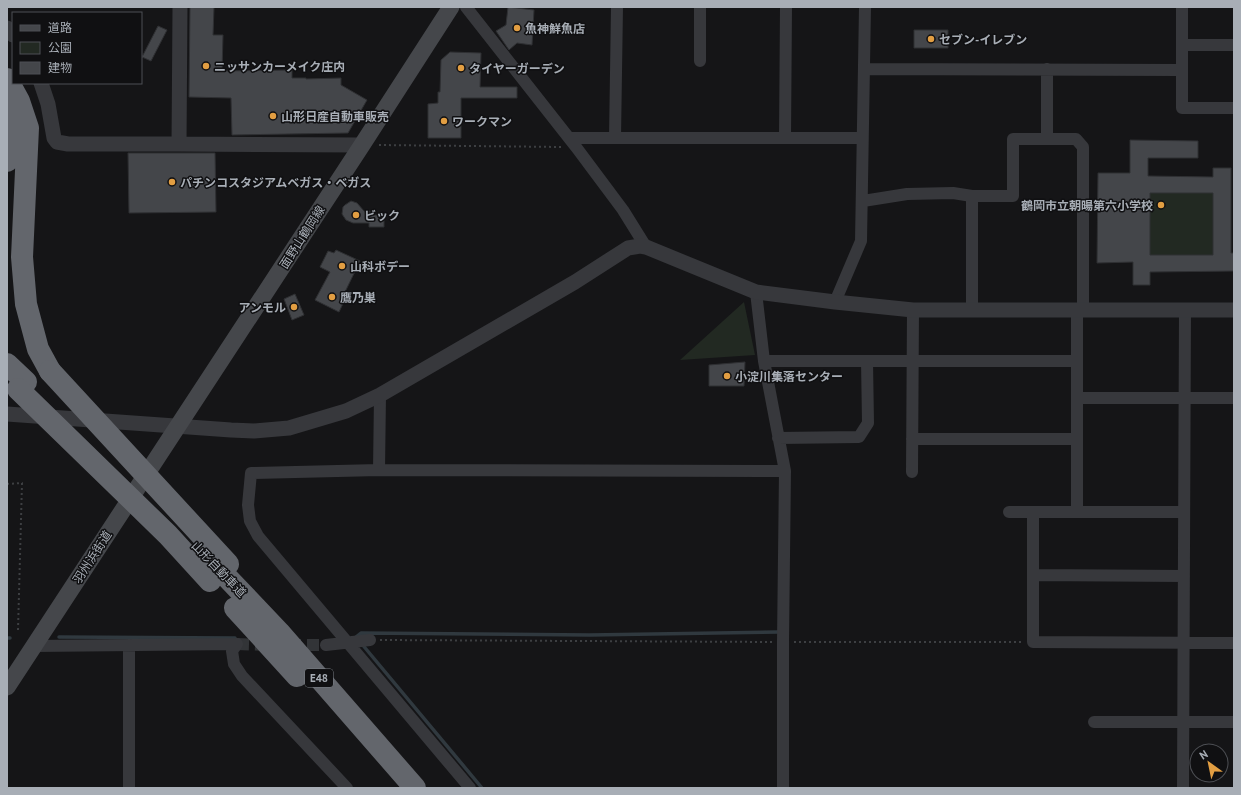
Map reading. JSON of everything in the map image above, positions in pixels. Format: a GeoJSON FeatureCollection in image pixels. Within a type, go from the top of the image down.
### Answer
{"type":"FeatureCollection","features":[{"type":"Feature","properties":{"kind":"highway"},"geometry":{"type":"LineString","coordinates":[[7,79],[19,101],[28,128],[22,257],[26,304],[38,349],[50,371],[219,572]]}},
{"type":"Feature","properties":{"kind":"highway"},"geometry":{"type":"LineString","coordinates":[[7,90],[10,132],[7,161]]}},
{"type":"Feature","properties":{"kind":"highway"},"geometry":{"type":"LineString","coordinates":[[7,364],[13,391],[219,572]]}},
{"type":"Feature","properties":{"kind":"highway","name":"E48"},"geometry":{"type":"LineString","coordinates":[[219,572],[245,585],[279,632],[416,788]]}},
{"type":"Feature","properties":{"kind":"highway","name":"山形自動車道"},"geometry":{"type":"LineString","coordinates":[[219,572],[398,788]]}},
{"type":"Feature","properties":{"kind":"main road","name":"面野山鶴岡線"},"geometry":{"type":"LineString","coordinates":[[177,426],[451,7]]}},
{"type":"Feature","properties":{"kind":"main road","name":"羽州浜街道"},"geometry":{"type":"LineString","coordinates":[[7,687],[177,426]]}},
{"type":"Feature","properties":{"kind":"street"},"geometry":{"type":"LineString","coordinates":[[180,7],[180,144]]}},
{"type":"Feature","properties":{"kind":"street"},"geometry":{"type":"LineString","coordinates":[[466,7],[573,142],[623,210],[646,247]]}},
{"type":"Feature","properties":{"kind":"street"},"geometry":{"type":"LineString","coordinates":[[615,138],[617,7]]}},
{"type":"Feature","properties":{"kind":"street"},"geometry":{"type":"LineString","coordinates":[[700,7],[700,60]]}},
{"type":"Feature","properties":{"kind":"street"},"geometry":{"type":"LineString","coordinates":[[785,138],[786,7]]}},
{"type":"Feature","properties":{"kind":"street"},"geometry":{"type":"LineString","coordinates":[[834,302],[861,241],[863,201],[862,138],[864,7]]}},
{"type":"Feature","properties":{"kind":"street"},"geometry":{"type":"LineString","coordinates":[[1182,7],[1182,108],[1234,108]]}},
{"type":"Feature","properties":{"kind":"street"},"geometry":{"type":"LineString","coordinates":[[1182,45],[1234,45]]}},
{"type":"Feature","properties":{"kind":"street"},"geometry":{"type":"LineString","coordinates":[[864,69],[1182,70]]}},
{"type":"Feature","properties":{"kind":"street"},"geometry":{"type":"LineString","coordinates":[[1047,139],[1048,70]]}},
{"type":"Feature","properties":{"kind":"street"},"geometry":{"type":"LineString","coordinates":[[41,84],[48,104],[54,138],[57,142],[68,144],[362,145]]}},
{"type":"Feature","properties":{"kind":"street"},"geometry":{"type":"LineString","coordinates":[[573,142],[615,138],[862,138]]}},
{"type":"Feature","properties":{"kind":"street"},"geometry":{"type":"LineString","coordinates":[[863,201],[908,194],[953,193],[972,196],[1013,196],[1013,139],[1076,139],[1083,146],[1080,310],[1077,361],[1077,512]]}},
{"type":"Feature","properties":{"kind":"street"},"geometry":{"type":"LineString","coordinates":[[972,196],[972,310]]}},
{"type":"Feature","properties":{"kind":"street"},"geometry":{"type":"LineString","coordinates":[[13,391],[177,426],[254,431],[289,428],[346,411],[380,395],[575,282],[628,248],[640,246],[646,247],[756,292],[834,302],[912,310],[1234,310]]}},
{"type":"Feature","properties":{"kind":"street"},"geometry":{"type":"LineString","coordinates":[[756,292],[764,361],[785,471],[783,642],[784,788]]}},
{"type":"Feature","properties":{"kind":"street"},"geometry":{"type":"LineString","coordinates":[[912,310],[912,472]]}},
{"type":"Feature","properties":{"kind":"street"},"geometry":{"type":"LineString","coordinates":[[1182,788],[1185,310]]}},
{"type":"Feature","properties":{"kind":"street"},"geometry":{"type":"LineString","coordinates":[[764,361],[1077,361]]}},
{"type":"Feature","properties":{"kind":"street"},"geometry":{"type":"LineString","coordinates":[[778,438],[859,437],[868,423],[867,361]]}},
{"type":"Feature","properties":{"kind":"street"},"geometry":{"type":"LineString","coordinates":[[379,470],[380,395]]}},
{"type":"Feature","properties":{"kind":"street"},"geometry":{"type":"LineString","coordinates":[[1077,398],[1234,398]]}},
{"type":"Feature","properties":{"kind":"street"},"geometry":{"type":"LineString","coordinates":[[912,438],[1077,439]]}},
{"type":"Feature","properties":{"kind":"street"},"geometry":{"type":"LineString","coordinates":[[470,788],[258,536],[250,521],[248,505],[251,473],[379,470],[785,471]]}},
{"type":"Feature","properties":{"kind":"street"},"geometry":{"type":"LineString","coordinates":[[1009,512],[1184,512]]}},
{"type":"Feature","properties":{"kind":"street"},"geometry":{"type":"LineString","coordinates":[[1033,512],[1033,642],[1234,643]]}},
{"type":"Feature","properties":{"kind":"street"},"geometry":{"type":"LineString","coordinates":[[1033,575],[1184,576]]}},
{"type":"Feature","properties":{"kind":"street"},"geometry":{"type":"LineString","coordinates":[[326,645],[370,640]]}},
{"type":"Feature","properties":{"kind":"street"},"geometry":{"type":"LineString","coordinates":[[34,646],[237,644],[232,651],[234,664],[242,676],[346,788]]}},
{"type":"Feature","properties":{"kind":"street"},"geometry":{"type":"LineString","coordinates":[[129,645],[129,788]]}},
{"type":"Feature","properties":{"kind":"street"},"geometry":{"type":"LineString","coordinates":[[1094,722],[1234,722]]}},
{"type":"Feature","properties":{"kind":"path"},"geometry":{"type":"LineString","coordinates":[[362,145],[573,142]]}},
{"type":"Feature","properties":{"kind":"path"},"geometry":{"type":"LineString","coordinates":[[7,484],[22,483],[18,630]]}},
{"type":"Feature","properties":{"kind":"path"},"geometry":{"type":"LineString","coordinates":[[370,640],[1033,642]]}},
{"type":"Feature","properties":{"kind":"green space"},"geometry":{"type":"Polygon","coordinates":[[[1150,193],[1213,193],[1213,255],[1150,255],[1150,193]]]}},
{"type":"Feature","properties":{"kind":"green space"},"geometry":{"type":"Polygon","coordinates":[[[744,302],[755,355],[680,360],[744,302]]]}},
{"type":"Feature","properties":{"kind":"building"},"geometry":{"type":"Polygon","coordinates":[[[190,7],[214,7],[213,35],[223,35],[222,71],[292,70],[292,78],[341,78],[341,85],[367,100],[348,133],[232,135],[231,98],[189,97],[190,7]]]}},
{"type":"Feature","properties":{"kind":"building","name":"魚神鮮魚店"},"geometry":{"type":"Polygon","coordinates":[[[508,7],[534,10],[532,45],[517,43],[509,50],[496,31],[506,25],[508,7]]]}},
{"type":"Feature","properties":{"kind":"building"},"geometry":{"type":"Polygon","coordinates":[[[158,26],[167,30],[151,61],[142,57],[158,26]]]}},
{"type":"Feature","properties":{"kind":"building","name":"セブン-イレブン"},"geometry":{"type":"Polygon","coordinates":[[[914,30],[948,30],[948,48],[914,48],[914,30]]]}},
{"type":"Feature","properties":{"kind":"building"},"geometry":{"type":"Polygon","coordinates":[[[450,52],[481,53],[480,87],[517,87],[517,98],[461,98],[461,138],[428,138],[428,104],[438,103],[438,92],[440,92],[441,60],[450,52]]]}},
{"type":"Feature","properties":{"kind":"building"},"geometry":{"type":"Polygon","coordinates":[[[1130,140],[1198,141],[1198,158],[1148,158],[1148,176],[1213,177],[1213,168],[1231,168],[1231,253],[1234,253],[1234,271],[1150,272],[1150,285],[1133,285],[1133,262],[1097,263],[1098,173],[1130,173],[1130,140]],[[1150,193],[1150,255],[1213,255],[1213,193],[1150,193]]]}},
{"type":"Feature","properties":{"kind":"building","name":"パチンコスタジアムベガス・ベガス"},"geometry":{"type":"Polygon","coordinates":[[[128,153],[215,153],[216,212],[129,213],[128,153]]]}},
{"type":"Feature","properties":{"kind":"building","name":"ビック"},"geometry":{"type":"Polygon","coordinates":[[[351,201],[357,203],[364,211],[370,211],[370,215],[384,215],[384,227],[369,227],[369,223],[353,223],[346,220],[342,214],[343,207],[351,201]]]}},
{"type":"Feature","properties":{"kind":"building"},"geometry":{"type":"Polygon","coordinates":[[[336,250],[360,261],[345,292],[348,293],[339,312],[315,300],[330,272],[320,267],[328,251],[334,253],[336,250]]]}},
{"type":"Feature","properties":{"kind":"building","name":"アンモル"},"geometry":{"type":"Polygon","coordinates":[[[295,294],[304,315],[292,320],[284,299],[295,294]]]}},
{"type":"Feature","properties":{"kind":"building","name":"小淀川集落センター"},"geometry":{"type":"Polygon","coordinates":[[[745,362],[744,386],[709,386],[709,365],[745,362]]]}},
{"type":"Feature","properties":{"kind":"waterway"},"geometry":{"type":"LineString","coordinates":[[356,637],[361,633],[590,635],[778,632]]}},
{"type":"Feature","properties":{"kind":"waterway"},"geometry":{"type":"LineString","coordinates":[[59,637],[235,638]]}},
{"type":"Feature","properties":{"kind":"waterway"},"geometry":{"type":"LineString","coordinates":[[361,643],[482,788]]}},
{"type":"Feature","properties":{"kind":"tunnel"},"geometry":{"type":"LineString","coordinates":[[237,644],[268,645]]}},
{"type":"Feature","properties":{"kind":"tunnel"},"geometry":{"type":"LineString","coordinates":[[289,645],[326,645]]}},
{"type":"Feature","properties":{"kind":"place","name":"魚神鮮魚店"},"geometry":{"type":"Point","coordinates":[517,28]}},
{"type":"Feature","properties":{"kind":"place","name":"セブン-イレブン"},"geometry":{"type":"Point","coordinates":[931,39]}},
{"type":"Feature","properties":{"kind":"place","name":"ニッサンカーメイク庄内"},"geometry":{"type":"Point","coordinates":[206,66]}},
{"type":"Feature","properties":{"kind":"place","name":"タイヤーガーデン"},"geometry":{"type":"Point","coordinates":[461,68]}},
{"type":"Feature","properties":{"kind":"place","name":"山形日産自動車販売"},"geometry":{"type":"Point","coordinates":[273,116]}},
{"type":"Feature","properties":{"kind":"place","name":"ワークマン"},"geometry":{"type":"Point","coordinates":[444,121]}},
{"type":"Feature","properties":{"kind":"place","name":"パチンコスタジアムベガス・ベガス"},"geometry":{"type":"Point","coordinates":[172,182]}},
{"type":"Feature","properties":{"kind":"place","name":"鶴岡市立朝暘第六小学校"},"geometry":{"type":"Point","coordinates":[1161,205]}},
{"type":"Feature","properties":{"kind":"place","name":"ビック"},"geometry":{"type":"Point","coordinates":[356,215]}},
{"type":"Feature","properties":{"kind":"place","name":"山科ボデー"},"geometry":{"type":"Point","coordinates":[342,266]}},
{"type":"Feature","properties":{"kind":"place","name":"鷹乃巣"},"geometry":{"type":"Point","coordinates":[332,297]}},
{"type":"Feature","properties":{"kind":"place","name":"アンモル"},"geometry":{"type":"Point","coordinates":[294,307]}},
{"type":"Feature","properties":{"kind":"place","name":"小淀川集落センター"},"geometry":{"type":"Point","coordinates":[727,376]}}]}
